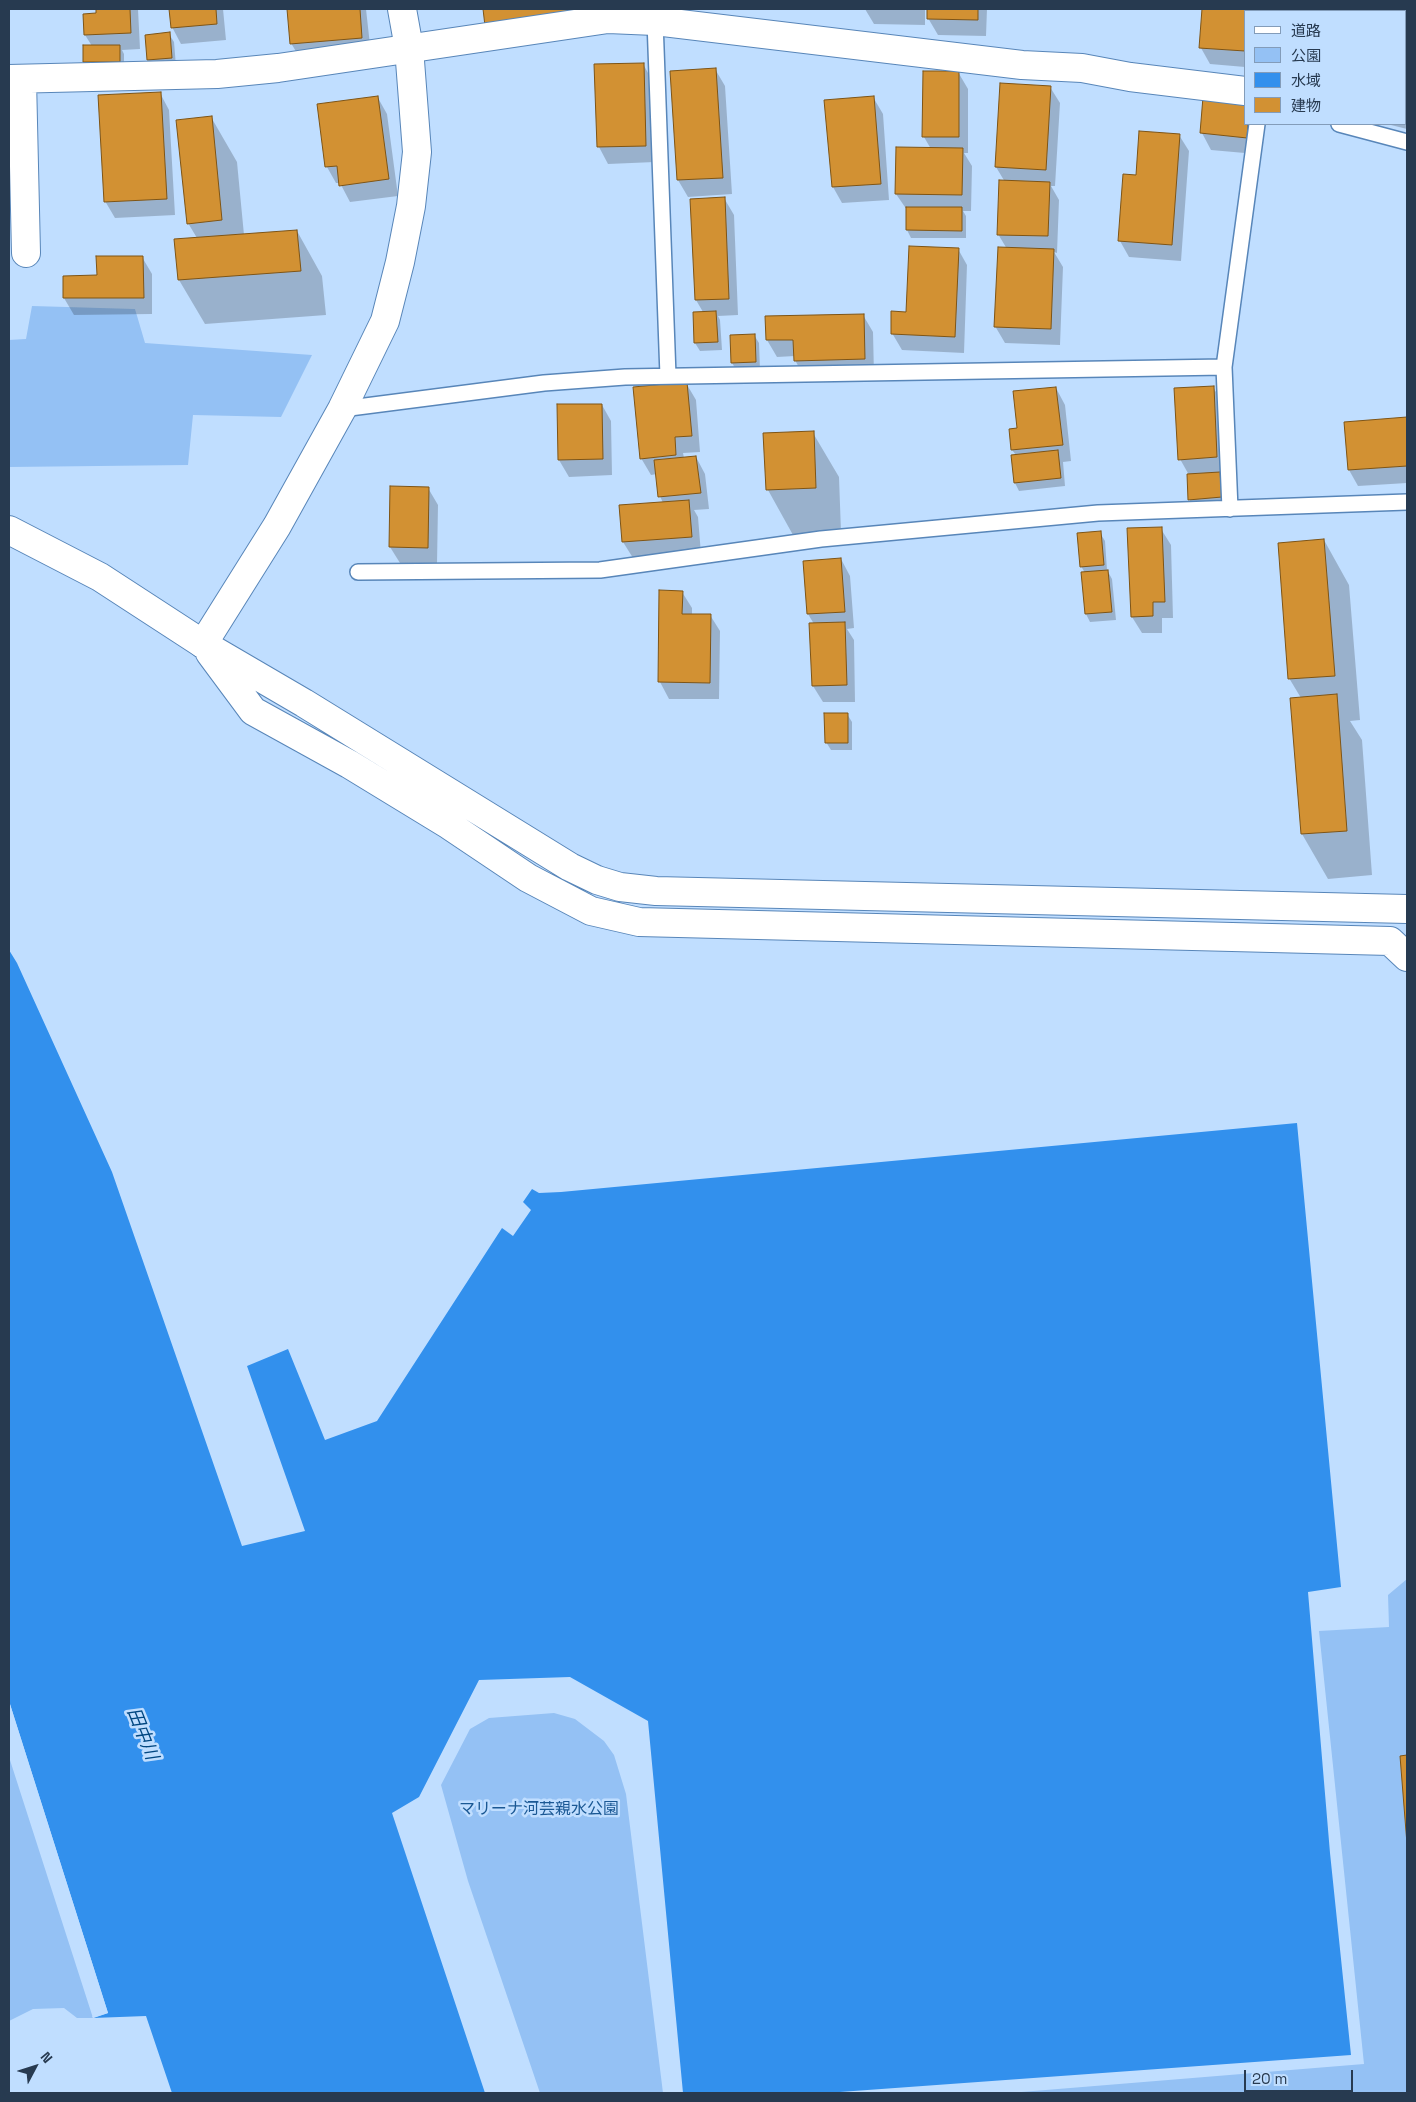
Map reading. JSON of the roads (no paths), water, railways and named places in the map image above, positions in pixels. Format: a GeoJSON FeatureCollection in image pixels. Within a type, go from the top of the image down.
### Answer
{"type":"FeatureCollection","features":[{"type":"Feature","properties":{"kind":"street"},"geometry":{"type":"LineString","coordinates":[[203,644],[277,526],[342,409],[385,321],[400,262],[411,206],[417,152],[409,48],[402,9]]}},
{"type":"Feature","properties":{"kind":"street"},"geometry":{"type":"LineString","coordinates":[[26,253],[15,79],[217,74],[278,68],[608,19],[655,21],[1022,65],[1082,68],[1244,91]]}},
{"type":"Feature","properties":{"kind":"street"},"geometry":{"type":"LineString","coordinates":[[9,530],[100,577],[203,644],[304,703],[570,867],[597,880],[620,887],[656,891],[1407,908]]}},
{"type":"Feature","properties":{"kind":"street"},"geometry":{"type":"LineString","coordinates":[[203,644],[253,711],[349,764],[449,825],[528,878],[591,911],[639,922],[1390,941],[1407,958]]}},
{"type":"Feature","properties":{"kind":"lane"},"geometry":{"type":"LineString","coordinates":[[655,21],[668,376]]}},
{"type":"Feature","properties":{"kind":"lane"},"geometry":{"type":"LineString","coordinates":[[1230,509],[1224,367],[1257,125]]}},
{"type":"Feature","properties":{"kind":"lane"},"geometry":{"type":"LineString","coordinates":[[1343,125],[1407,142]]}},
{"type":"Feature","properties":{"kind":"lane"},"geometry":{"type":"LineString","coordinates":[[342,409],[544,383],[625,376],[1224,367]]}},
{"type":"Feature","properties":{"kind":"lane"},"geometry":{"type":"LineString","coordinates":[[358,572],[600,570],[821,539],[1098,513],[1407,502]]}},
{"type":"Feature","properties":{"kind":"water","name":"田中川"},"geometry":{"type":"Polygon","coordinates":[[[9,950],[17,963],[112,1172],[242,1546],[305,1531],[247,1366],[288,1349],[325,1440],[377,1421],[502,1228],[513,1236],[531,1210],[523,1202],[532,1189],[539,1193],[561,1192],[1297,1123],[1341,1587],[1308,1592],[1330,1853],[1351,2055],[826,2093],[683,2093],[648,1721],[570,1677],[479,1680],[419,1797],[392,1813],[485,2093],[172,2093],[146,2016],[93,2018],[108,2013],[9,1701],[9,950]]]}},
{"type":"Feature","properties":{"kind":"park label","name":"マリーナ河芸親水公園"},"geometry":{"type":"Point","coordinates":[539,1810]}}]}
